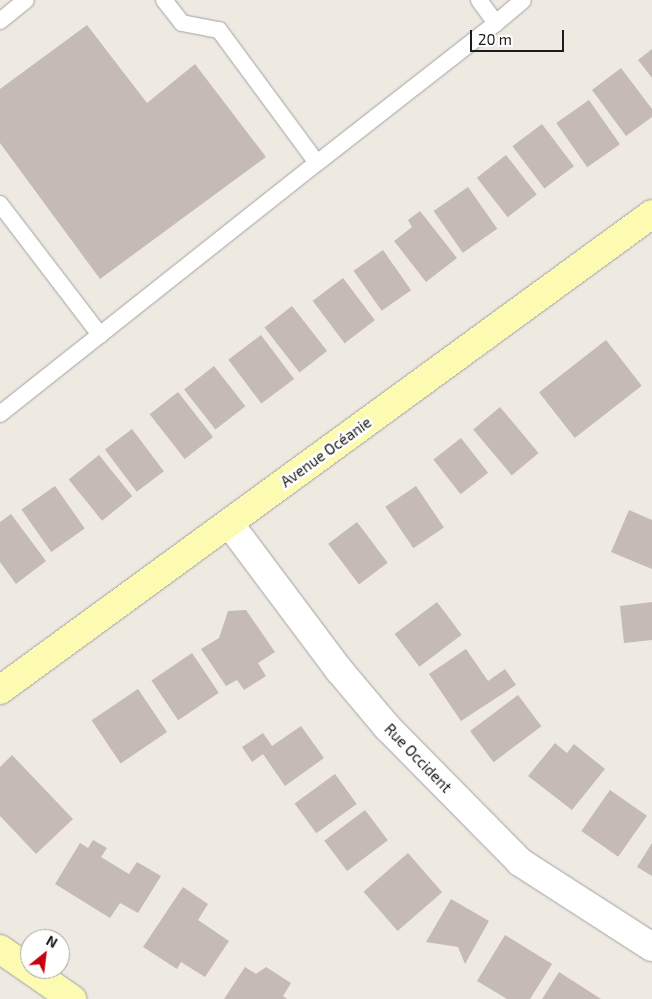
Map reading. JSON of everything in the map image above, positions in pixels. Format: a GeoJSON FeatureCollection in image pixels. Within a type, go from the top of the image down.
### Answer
{"type":"FeatureCollection","features":[{"type":"Feature","properties":{"kind":"street","name":"Avenue Océanie"},"geometry":{"type":"LineString","coordinates":[[0,690],[652,214]]}},
{"type":"Feature","properties":{"kind":"street","name":"Rue Occident"},"geometry":{"type":"LineString","coordinates":[[230,523],[339,670],[381,720],[513,854],[652,947]]}},
{"type":"Feature","properties":{"kind":"street"},"geometry":{"type":"LineString","coordinates":[[0,949],[72,999]]}},
{"type":"Feature","properties":{"kind":"lane"},"geometry":{"type":"LineString","coordinates":[[0,21],[26,0]]}},
{"type":"Feature","properties":{"kind":"lane"},"geometry":{"type":"LineString","coordinates":[[164,0],[182,23],[219,30],[317,163]]}},
{"type":"Feature","properties":{"kind":"lane"},"geometry":{"type":"LineString","coordinates":[[479,0],[496,23]]}},
{"type":"Feature","properties":{"kind":"lane"},"geometry":{"type":"LineString","coordinates":[[0,414],[523,0]]}},
{"type":"Feature","properties":{"kind":"lane"},"geometry":{"type":"LineString","coordinates":[[0,204],[100,335]]}},
{"type":"Feature","properties":{"kind":"building"},"geometry":{"type":"Polygon","coordinates":[[[87,25],[147,103],[195,64],[266,157],[100,279],[0,143],[0,89],[87,25]]]}},
{"type":"Feature","properties":{"kind":"building"},"geometry":{"type":"Polygon","coordinates":[[[652,49],[652,78],[638,60],[652,49]]]}},
{"type":"Feature","properties":{"kind":"building"},"geometry":{"type":"Polygon","coordinates":[[[621,68],[652,109],[652,117],[626,136],[592,90],[621,68]]]}},
{"type":"Feature","properties":{"kind":"building"},"geometry":{"type":"Polygon","coordinates":[[[589,100],[620,144],[587,167],[556,123],[589,100]]]}},
{"type":"Feature","properties":{"kind":"building"},"geometry":{"type":"Polygon","coordinates":[[[542,124],[574,166],[544,189],[512,146],[542,124]]]}},
{"type":"Feature","properties":{"kind":"building"},"geometry":{"type":"Polygon","coordinates":[[[506,155],[537,194],[508,217],[477,178],[506,155]]]}},
{"type":"Feature","properties":{"kind":"building"},"geometry":{"type":"Polygon","coordinates":[[[468,187],[497,229],[463,253],[434,211],[468,187]]]}},
{"type":"Feature","properties":{"kind":"building"},"geometry":{"type":"Polygon","coordinates":[[[420,211],[457,258],[426,282],[394,241],[412,227],[408,220],[420,211]]]}},
{"type":"Feature","properties":{"kind":"building"},"geometry":{"type":"Polygon","coordinates":[[[383,250],[411,290],[382,311],[354,271],[383,250]]]}},
{"type":"Feature","properties":{"kind":"building"},"geometry":{"type":"Polygon","coordinates":[[[343,278],[375,320],[345,343],[313,301],[343,278]]]}},
{"type":"Feature","properties":{"kind":"building"},"geometry":{"type":"Polygon","coordinates":[[[292,306],[327,351],[300,372],[264,328],[292,306]]]}},
{"type":"Feature","properties":{"kind":"building"},"geometry":{"type":"Polygon","coordinates":[[[261,335],[294,379],[261,404],[228,360],[261,335]]]}},
{"type":"Feature","properties":{"kind":"building"},"geometry":{"type":"Polygon","coordinates":[[[606,340],[642,386],[575,438],[539,392],[606,340]]]}},
{"type":"Feature","properties":{"kind":"building"},"geometry":{"type":"Polygon","coordinates":[[[214,366],[245,406],[215,430],[184,389],[214,366]]]}},
{"type":"Feature","properties":{"kind":"building"},"geometry":{"type":"Polygon","coordinates":[[[178,392],[213,437],[185,459],[150,414],[178,392]]]}},
{"type":"Feature","properties":{"kind":"building"},"geometry":{"type":"Polygon","coordinates":[[[500,407],[539,453],[512,475],[473,429],[500,407]]]}},
{"type":"Feature","properties":{"kind":"building"},"geometry":{"type":"Polygon","coordinates":[[[132,429],[164,471],[137,492],[105,449],[132,429]]]}},
{"type":"Feature","properties":{"kind":"building"},"geometry":{"type":"Polygon","coordinates":[[[461,438],[488,473],[461,494],[433,460],[461,438]]]}},
{"type":"Feature","properties":{"kind":"building"},"geometry":{"type":"Polygon","coordinates":[[[99,455],[132,496],[102,521],[69,480],[99,455]]]}},
{"type":"Feature","properties":{"kind":"building"},"geometry":{"type":"Polygon","coordinates":[[[55,486],[85,529],[51,552],[21,510],[55,486]]]}},
{"type":"Feature","properties":{"kind":"building"},"geometry":{"type":"Polygon","coordinates":[[[416,486],[444,527],[413,548],[385,507],[416,486]]]}},
{"type":"Feature","properties":{"kind":"building"},"geometry":{"type":"Polygon","coordinates":[[[629,510],[652,520],[652,569],[611,552],[629,510]]]}},
{"type":"Feature","properties":{"kind":"building"},"geometry":{"type":"Polygon","coordinates":[[[11,514],[46,561],[16,584],[0,562],[0,522],[11,514]]]}},
{"type":"Feature","properties":{"kind":"building"},"geometry":{"type":"Polygon","coordinates":[[[357,522],[388,563],[359,584],[328,544],[357,522]]]}},
{"type":"Feature","properties":{"kind":"building"},"geometry":{"type":"Polygon","coordinates":[[[437,602],[462,635],[419,667],[395,634],[437,602]]]}},
{"type":"Feature","properties":{"kind":"building"},"geometry":{"type":"Polygon","coordinates":[[[652,602],[652,640],[624,643],[620,606],[652,602]]]}},
{"type":"Feature","properties":{"kind":"building"},"geometry":{"type":"Polygon","coordinates":[[[246,610],[275,652],[258,663],[266,676],[244,690],[237,680],[226,686],[201,649],[219,638],[228,611],[246,610]]]}},
{"type":"Feature","properties":{"kind":"building"},"geometry":{"type":"Polygon","coordinates":[[[466,649],[488,681],[505,669],[516,685],[461,721],[429,674],[466,649]]]}},
{"type":"Feature","properties":{"kind":"building"},"geometry":{"type":"Polygon","coordinates":[[[192,653],[219,693],[178,720],[151,680],[192,653]]]}},
{"type":"Feature","properties":{"kind":"building"},"geometry":{"type":"Polygon","coordinates":[[[138,689],[167,732],[121,763],[92,720],[138,689]]]}},
{"type":"Feature","properties":{"kind":"building"},"geometry":{"type":"Polygon","coordinates":[[[518,695],[541,726],[494,762],[470,731],[518,695]]]}},
{"type":"Feature","properties":{"kind":"building"},"geometry":{"type":"Polygon","coordinates":[[[301,726],[324,758],[285,786],[263,754],[252,762],[242,747],[263,733],[272,746],[301,726]]]}},
{"type":"Feature","properties":{"kind":"building"},"geometry":{"type":"Polygon","coordinates":[[[555,743],[567,753],[574,744],[605,769],[572,810],[528,776],[555,743]]]}},
{"type":"Feature","properties":{"kind":"building"},"geometry":{"type":"Polygon","coordinates":[[[12,755],[73,819],[36,854],[0,816],[0,767],[12,755]]]}},
{"type":"Feature","properties":{"kind":"building"},"geometry":{"type":"Polygon","coordinates":[[[335,774],[357,804],[316,833],[295,803],[335,774]]]}},
{"type":"Feature","properties":{"kind":"building"},"geometry":{"type":"Polygon","coordinates":[[[610,790],[647,816],[618,857],[581,831],[610,790]]]}},
{"type":"Feature","properties":{"kind":"building"},"geometry":{"type":"Polygon","coordinates":[[[365,810],[388,840],[347,871],[324,841],[365,810]]]}},
{"type":"Feature","properties":{"kind":"building"},"geometry":{"type":"Polygon","coordinates":[[[93,840],[107,848],[101,857],[129,874],[137,862],[161,876],[138,913],[120,903],[110,918],[55,884],[80,843],[88,848],[93,840]]]}},
{"type":"Feature","properties":{"kind":"building"},"geometry":{"type":"Polygon","coordinates":[[[652,843],[652,876],[637,867],[652,843]]]}},
{"type":"Feature","properties":{"kind":"building"},"geometry":{"type":"Polygon","coordinates":[[[408,853],[442,892],[398,931],[363,892],[408,853]]]}},
{"type":"Feature","properties":{"kind":"building"},"geometry":{"type":"Polygon","coordinates":[[[183,887],[208,904],[198,920],[229,941],[205,977],[181,962],[177,969],[143,947],[183,887]]]}},
{"type":"Feature","properties":{"kind":"building"},"geometry":{"type":"Polygon","coordinates":[[[451,899],[489,921],[465,964],[458,947],[426,942],[451,899]]]}},
{"type":"Feature","properties":{"kind":"building"},"geometry":{"type":"Polygon","coordinates":[[[505,935],[552,964],[530,999],[507,999],[477,981],[505,935]]]}},
{"type":"Feature","properties":{"kind":"building"},"geometry":{"type":"Polygon","coordinates":[[[245,967],[256,974],[266,967],[291,983],[283,996],[287,999],[224,999],[245,967]]]}},
{"type":"Feature","properties":{"kind":"building"},"geometry":{"type":"Polygon","coordinates":[[[559,972],[601,999],[542,999],[559,972]]]}}]}
